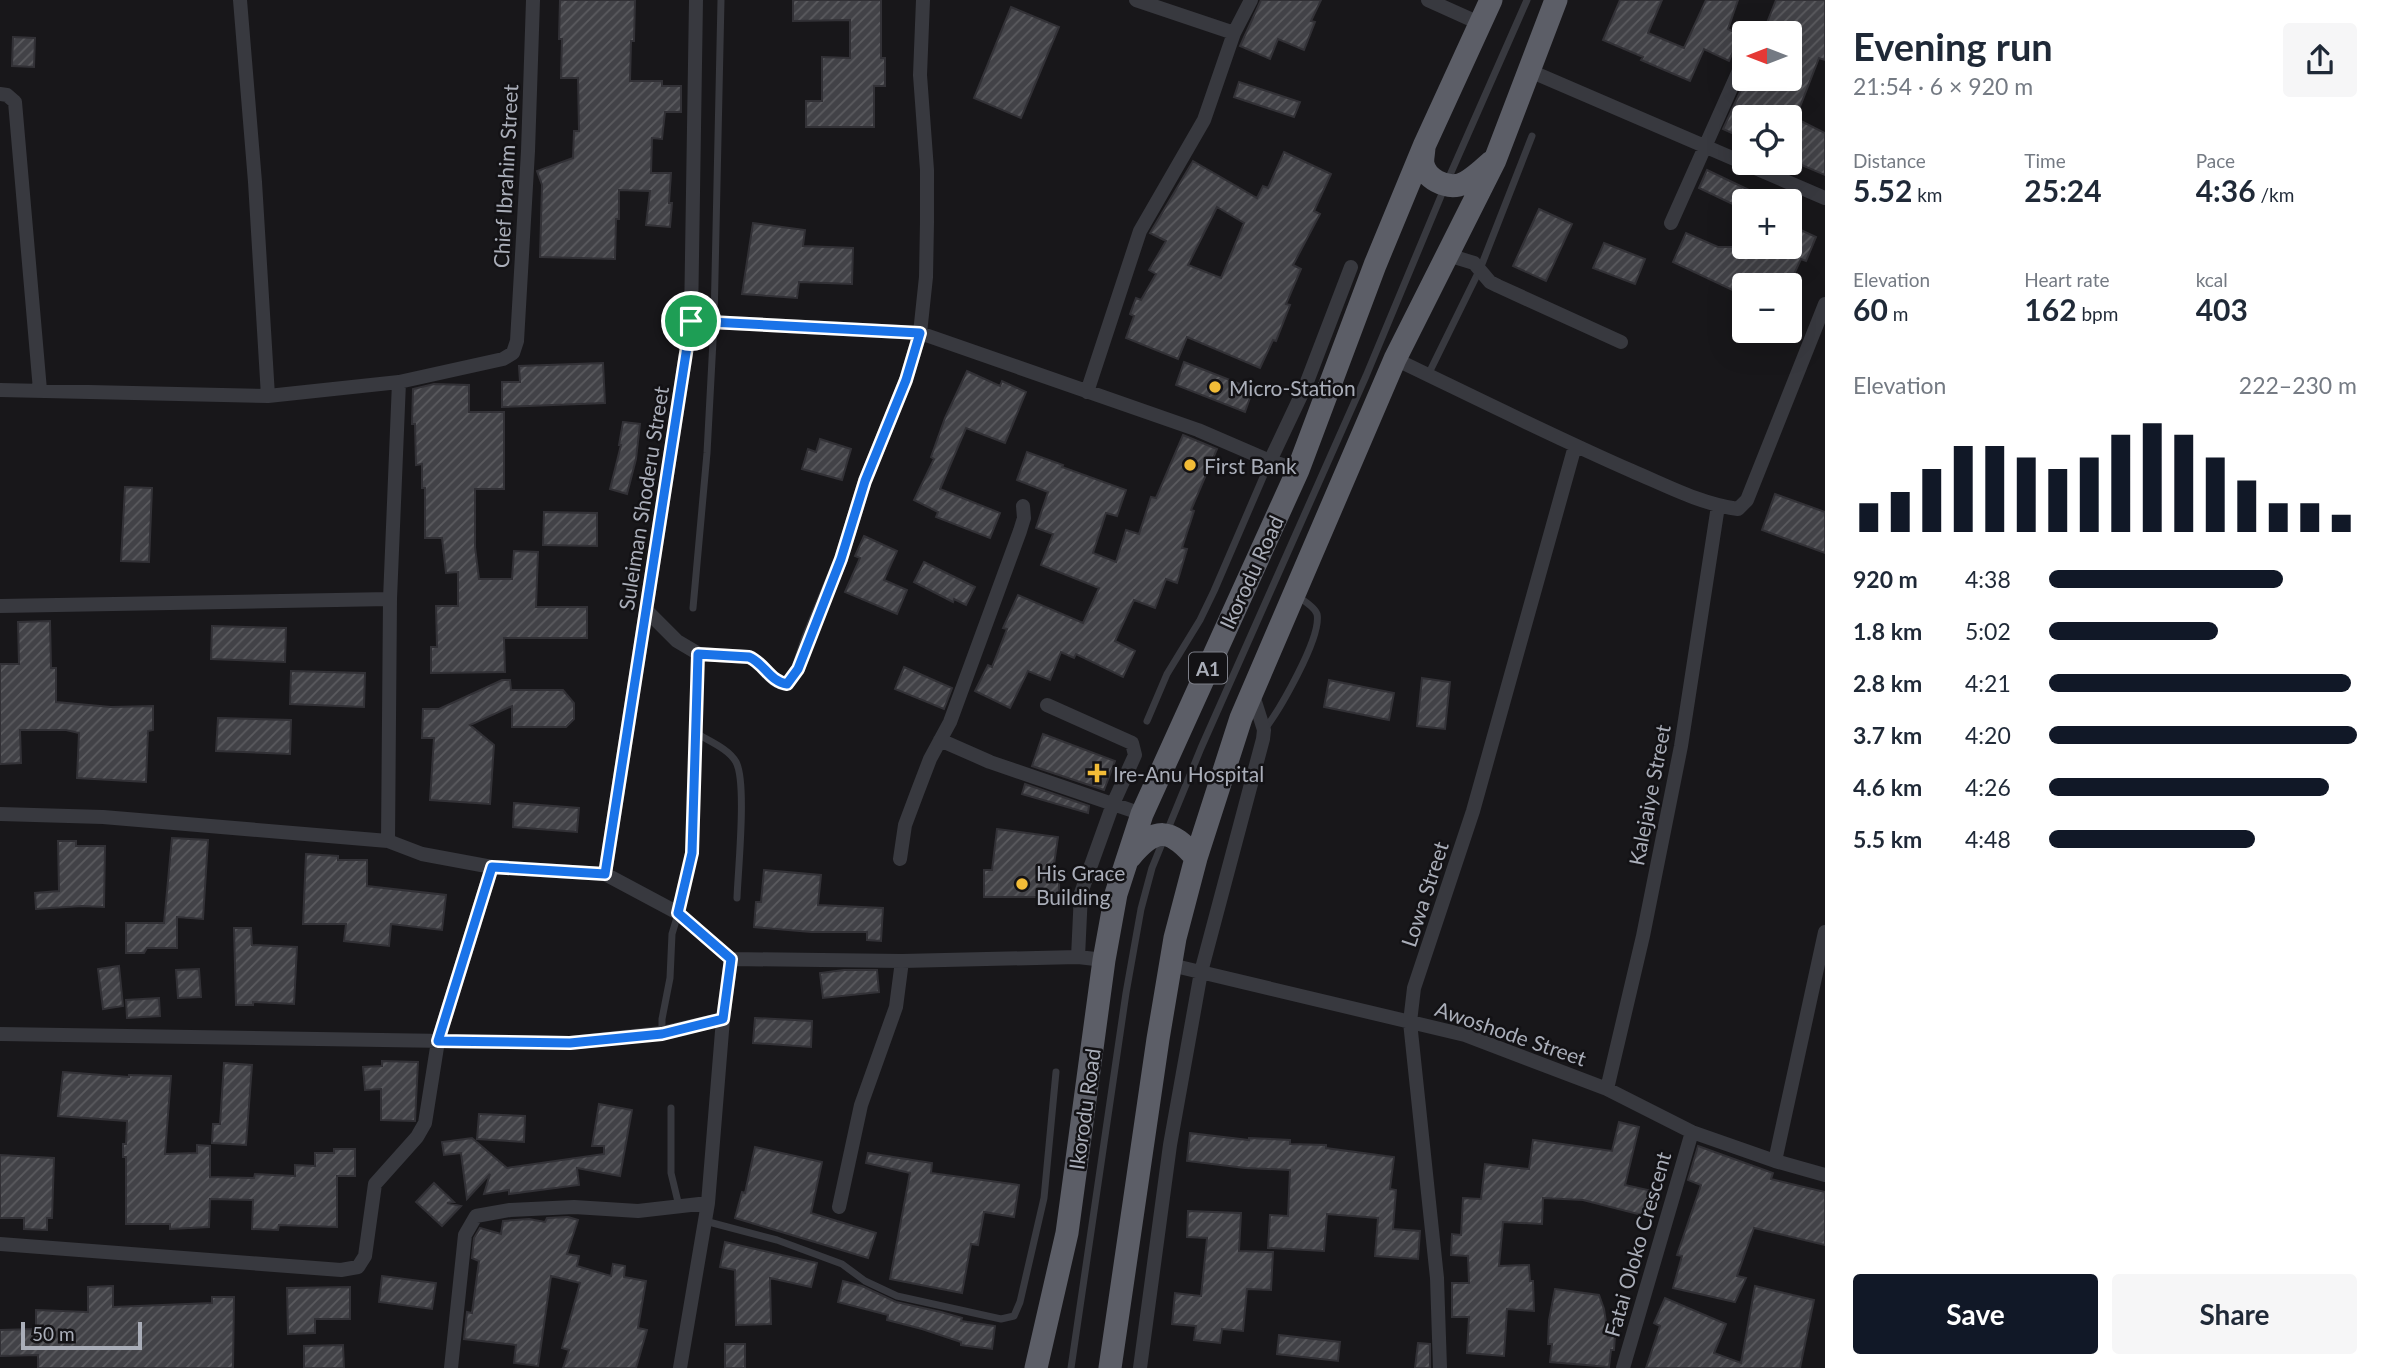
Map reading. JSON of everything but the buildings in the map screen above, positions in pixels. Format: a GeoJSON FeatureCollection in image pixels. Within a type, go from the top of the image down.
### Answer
{"type":"FeatureCollection","features":[{"type":"Feature","properties":{"kind":"highway","name":"Ikorodu Road"},"geometry":{"type":"LineString","coordinates":[[1036,1368],[1067,1233],[1104,960],[1116,894],[1142,814],[1298,470],[1375,265],[1425,144],[1491,0]]}},
{"type":"Feature","properties":{"kind":"highway","name":"A1"},"geometry":{"type":"LineString","coordinates":[[1110,1368],[1175,938],[1196,858],[1252,692],[1395,359],[1495,160],[1556,0]]}},
{"type":"Feature","properties":{"kind":"highway"},"geometry":{"type":"LineString","coordinates":[[1425,144],[1423,164],[1427,175],[1446,184],[1460,185],[1495,160]]}},
{"type":"Feature","properties":{"kind":"highway"},"geometry":{"type":"LineString","coordinates":[[1127,860],[1153,836],[1165,834],[1180,840],[1196,858]]}},
{"type":"Feature","properties":{"kind":"street"},"geometry":{"type":"LineString","coordinates":[[240,0],[255,182],[268,396]]}},
{"type":"Feature","properties":{"kind":"street","name":"Chief Ibrahim Street"},"geometry":{"type":"LineString","coordinates":[[400,382],[503,359],[513,354],[517,341],[528,151],[533,0]]}},
{"type":"Feature","properties":{"kind":"street","name":"Suleiman Shoderu Street"},"geometry":{"type":"LineString","coordinates":[[605,874],[691,321],[696,0]]}},
{"type":"Feature","properties":{"kind":"street"},"geometry":{"type":"LineString","coordinates":[[647,611],[677,642],[698,654],[749,657],[756,660],[775,680],[787,684],[798,669],[841,559],[865,481],[906,380],[920,333],[926,277],[927,222],[927,170],[920,75],[923,0]]}},
{"type":"Feature","properties":{"kind":"street"},"geometry":{"type":"LineString","coordinates":[[1136,0],[1234,33]]}},
{"type":"Feature","properties":{"kind":"street"},"geometry":{"type":"LineString","coordinates":[[1087,392],[1140,231],[1204,120],[1234,33],[1251,0]]}},
{"type":"Feature","properties":{"kind":"street"},"geometry":{"type":"LineString","coordinates":[[1428,0],[1479,23]]}},
{"type":"Feature","properties":{"kind":"street"},"geometry":{"type":"LineString","coordinates":[[1530,71],[1825,198]]}},
{"type":"Feature","properties":{"kind":"street"},"geometry":{"type":"LineString","coordinates":[[1671,223],[1732,87]]}},
{"type":"Feature","properties":{"kind":"street"},"geometry":{"type":"LineString","coordinates":[[0,94],[7,95],[15,102],[40,390]]}},
{"type":"Feature","properties":{"kind":"street"},"geometry":{"type":"LineString","coordinates":[[1448,255],[1474,263],[1490,282],[1621,342]]}},
{"type":"Feature","properties":{"kind":"street"},"geometry":{"type":"LineString","coordinates":[[1270,461],[1305,387],[1351,267]]}},
{"type":"Feature","properties":{"kind":"street"},"geometry":{"type":"LineString","coordinates":[[1395,359],[1575,446],[1718,506],[1738,509],[1747,500],[1825,304]]}},
{"type":"Feature","properties":{"kind":"street"},"geometry":{"type":"LineString","coordinates":[[691,321],[920,333],[1198,430],[1298,470]]}},
{"type":"Feature","properties":{"kind":"street"},"geometry":{"type":"LineString","coordinates":[[0,390],[268,396],[400,382],[390,599],[388,841]]}},
{"type":"Feature","properties":{"kind":"street","name":"Lowa Street"},"geometry":{"type":"LineString","coordinates":[[1440,1368],[1437,1278],[1410,1022],[1415,988],[1473,811],[1575,446]]}},
{"type":"Feature","properties":{"kind":"street"},"geometry":{"type":"LineString","coordinates":[[900,859],[905,825],[930,759],[950,722],[1020,531],[1024,518],[1023,506]]}},
{"type":"Feature","properties":{"kind":"street","name":"Kalejaiye Street"},"geometry":{"type":"LineString","coordinates":[[1607,1089],[1643,936],[1681,746],[1718,506]]}},
{"type":"Feature","properties":{"kind":"street"},"geometry":{"type":"LineString","coordinates":[[0,606],[390,599]]}},
{"type":"Feature","properties":{"kind":"street"},"geometry":{"type":"LineString","coordinates":[[1140,1368],[1170,1145],[1202,972],[1263,739],[1264,730],[1252,692]]}},
{"type":"Feature","properties":{"kind":"street"},"geometry":{"type":"LineString","coordinates":[[1047,705],[1132,743],[1135,755],[1112,804],[1081,893],[1078,957]]}},
{"type":"Feature","properties":{"kind":"street"},"geometry":{"type":"LineString","coordinates":[[940,740],[990,762],[1142,814]]}},
{"type":"Feature","properties":{"kind":"street"},"geometry":{"type":"LineString","coordinates":[[0,814],[103,817],[388,841],[422,854],[492,867],[605,874],[678,913],[731,959],[902,961],[1078,957],[1104,960]]}},
{"type":"Feature","properties":{"kind":"street"},"geometry":{"type":"LineString","coordinates":[[0,1244],[341,1270],[358,1267],[365,1256],[375,1184],[417,1137],[425,1123],[438,1041],[492,867]]}},
{"type":"Feature","properties":{"kind":"street"},"geometry":{"type":"LineString","coordinates":[[1775,1161],[1825,932]]}},
{"type":"Feature","properties":{"kind":"street"},"geometry":{"type":"LineString","coordinates":[[680,1368],[708,1203],[723,1019],[731,959]]}},
{"type":"Feature","properties":{"kind":"street"},"geometry":{"type":"LineString","coordinates":[[839,1207],[861,1105],[896,1007],[902,961]]}},
{"type":"Feature","properties":{"kind":"street","name":"Awoshode Street"},"geometry":{"type":"LineString","coordinates":[[1171,965],[1465,1035],[1607,1089],[1692,1132],[1825,1175]]}},
{"type":"Feature","properties":{"kind":"street"},"geometry":{"type":"LineString","coordinates":[[0,1034],[570,1043],[662,1034],[723,1019]]}},
{"type":"Feature","properties":{"kind":"street","name":"Fatai Oloko Crescent"},"geometry":{"type":"LineString","coordinates":[[1623,1368],[1692,1132]]}},
{"type":"Feature","properties":{"kind":"street"},"geometry":{"type":"LineString","coordinates":[[451,1368],[465,1235],[476,1216],[510,1209],[638,1211],[708,1203]]}},
{"type":"Feature","properties":{"kind":"lane"},"geometry":{"type":"LineString","coordinates":[[693,608],[706,466],[714,322],[721,0]]}},
{"type":"Feature","properties":{"kind":"lane"},"geometry":{"type":"LineString","coordinates":[[1070,1368],[1126,993],[1141,909],[1152,868],[1244,648],[1366,376],[1527,0]]}},
{"type":"Feature","properties":{"kind":"lane"},"geometry":{"type":"LineString","coordinates":[[1428,375],[1480,269],[1532,136]]}},
{"type":"Feature","properties":{"kind":"lane"},"geometry":{"type":"LineString","coordinates":[[1147,721],[1167,674],[1200,620],[1214,591],[1270,461]]}},
{"type":"Feature","properties":{"kind":"lane"},"geometry":{"type":"LineString","coordinates":[[1264,730],[1276,716],[1295,680],[1317,622],[1315,610],[1294,593]]}},
{"type":"Feature","properties":{"kind":"lane"},"geometry":{"type":"LineString","coordinates":[[662,1034],[662,1019],[670,978],[672,933],[692,853],[698,654]]}},
{"type":"Feature","properties":{"kind":"lane"},"geometry":{"type":"LineString","coordinates":[[696,733],[726,751],[736,761],[741,782],[737,898]]}},
{"type":"Feature","properties":{"kind":"lane"},"geometry":{"type":"LineString","coordinates":[[705,1221],[777,1240],[842,1264],[865,1280],[897,1296],[1001,1319],[1014,1316],[1020,1302],[1044,1198],[1056,1072]]}},
{"type":"Feature","properties":{"kind":"lane"},"geometry":{"type":"LineString","coordinates":[[671,1108],[671,1173],[679,1207]]}},
{"type":"Feature","properties":{"kind":"place","name":"Micro-Station"},"geometry":{"type":"Point","coordinates":[1215,387]}},
{"type":"Feature","properties":{"kind":"place","name":"First Bank"},"geometry":{"type":"Point","coordinates":[1190,465]}},
{"type":"Feature","properties":{"kind":"place","name":"Ire-Anu Hospital"},"geometry":{"type":"Point","coordinates":[1097,773]}},
{"type":"Feature","properties":{"kind":"place","name":"His Grace Building"},"geometry":{"type":"Point","coordinates":[1022,884]}},
{"type":"Feature","properties":{"kind":"route"},"geometry":{"type":"LineString","coordinates":[[691,321],[920,333],[906,380],[865,481],[841,559],[798,669],[790,681],[781,684],[756,660],[749,657],[698,654],[692,853],[688,880],[678,913],[731,959],[723,1019],[662,1034],[570,1043],[438,1041],[492,867],[605,874],[691,321]]}}]}
